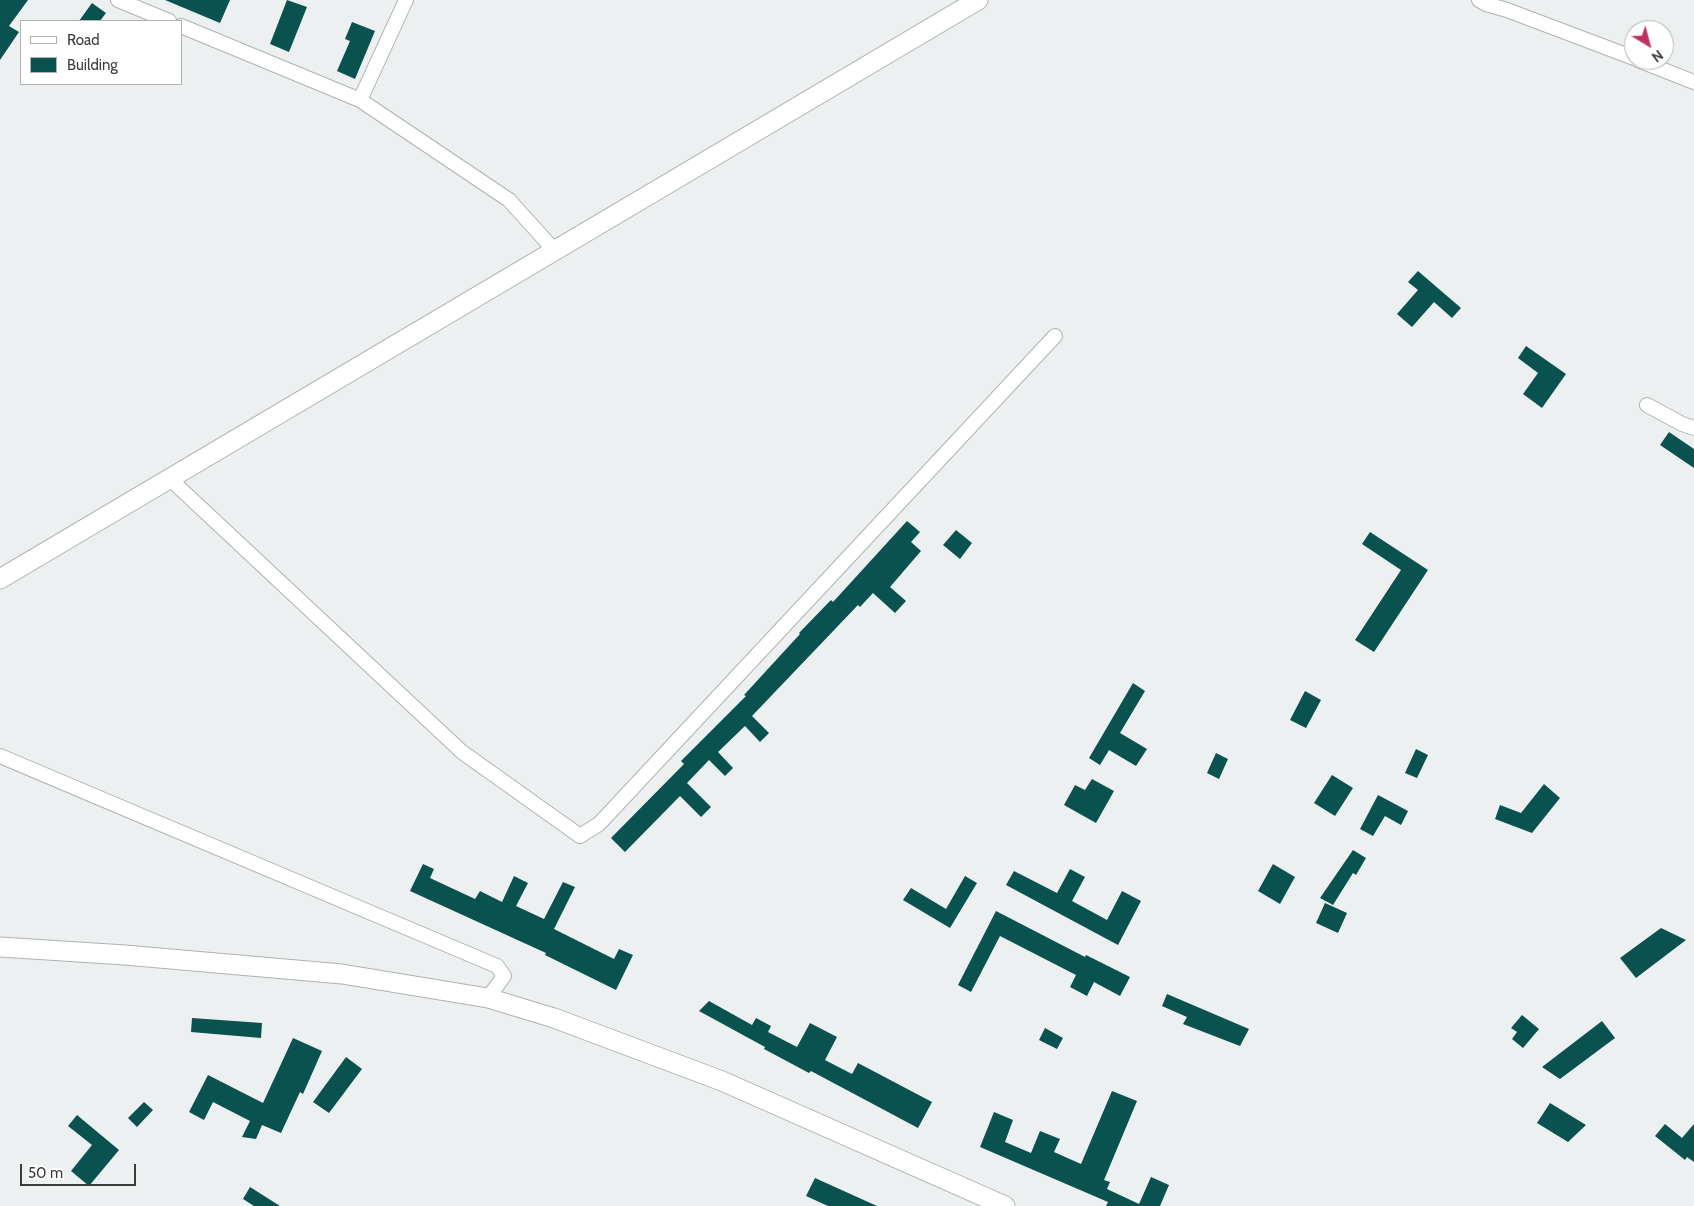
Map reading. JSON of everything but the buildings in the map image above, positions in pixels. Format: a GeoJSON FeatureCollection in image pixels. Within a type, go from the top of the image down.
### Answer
{"type":"FeatureCollection","features":[{"type":"Feature","properties":{"kind":"street"},"geometry":{"type":"LineString","coordinates":[[118,0],[168,20]]}},
{"type":"Feature","properties":{"kind":"street"},"geometry":{"type":"LineString","coordinates":[[360,100],[406,0]]}},
{"type":"Feature","properties":{"kind":"street"},"geometry":{"type":"LineString","coordinates":[[0,579],[978,0]]}},
{"type":"Feature","properties":{"kind":"street"},"geometry":{"type":"LineString","coordinates":[[1480,0],[1486,4],[1507,10],[1624,54]]}},
{"type":"Feature","properties":{"kind":"street"},"geometry":{"type":"LineString","coordinates":[[182,26],[360,100],[509,200],[556,251]]}},
{"type":"Feature","properties":{"kind":"street"},"geometry":{"type":"LineString","coordinates":[[1663,70],[1694,82]]}},
{"type":"Feature","properties":{"kind":"street"},"geometry":{"type":"LineString","coordinates":[[170,479],[462,752],[580,836],[599,824],[1056,336]]}},
{"type":"Feature","properties":{"kind":"street"},"geometry":{"type":"LineString","coordinates":[[1647,405],[1682,424],[1694,428]]}},
{"type":"Feature","properties":{"kind":"street"},"geometry":{"type":"LineString","coordinates":[[0,756],[497,966],[504,976],[488,998]]}},
{"type":"Feature","properties":{"kind":"street"},"geometry":{"type":"LineString","coordinates":[[0,947],[125,954],[342,974],[488,998],[554,1018],[722,1081],[1005,1206]]}}]}
